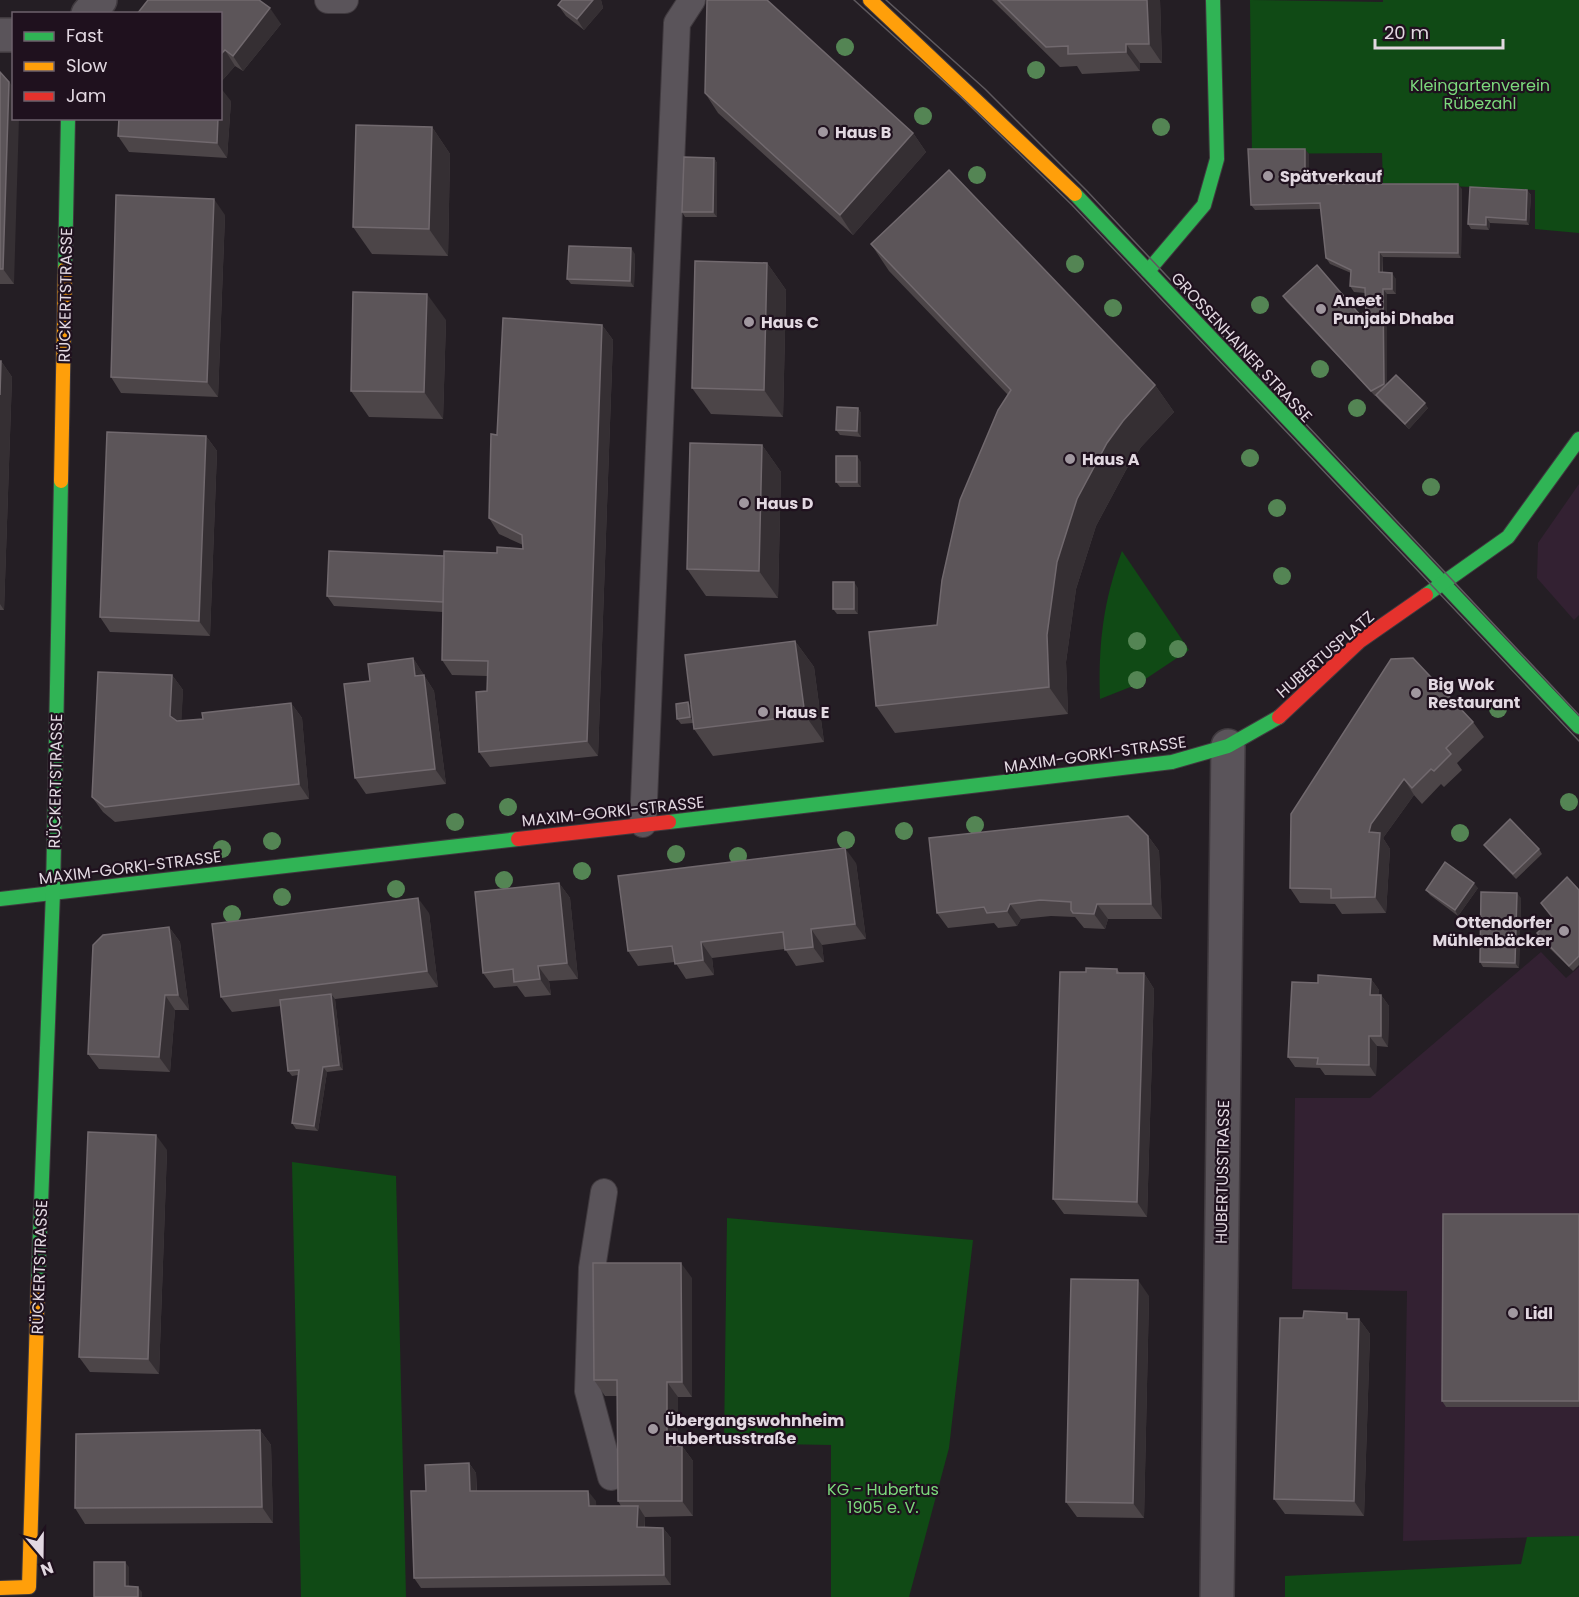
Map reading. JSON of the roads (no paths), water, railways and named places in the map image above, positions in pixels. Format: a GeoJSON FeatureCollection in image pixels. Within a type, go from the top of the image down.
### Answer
{"type":"FeatureCollection","features":[{"type":"Feature","properties":{"kind":"street"},"geometry":{"type":"LineString","coordinates":[[90,12],[100,0]]}},
{"type":"Feature","properties":{"kind":"street","name":"GROSSENHAINER STRASSE"},"geometry":{"type":"LineString","coordinates":[[870,0],[1071,190],[1579,727]]}},
{"type":"Feature","properties":{"kind":"street"},"geometry":{"type":"LineString","coordinates":[[1148,271],[1204,205],[1217,159],[1213,0]]}},
{"type":"Feature","properties":{"kind":"street","name":"RÜCKERTSTRASSE"},"geometry":{"type":"LineString","coordinates":[[0,1588],[29,1587],[53,892],[68,120]]}},
{"type":"Feature","properties":{"kind":"street","name":"HUBERTUSPLATZ"},"geometry":{"type":"LineString","coordinates":[[1228,746],[1274,721],[1360,641],[1508,537],[1579,439]]}},
{"type":"Feature","properties":{"kind":"street","name":"MAXIM-GORKI-STRASSE"},"geometry":{"type":"LineString","coordinates":[[0,899],[1090,773],[1172,762],[1228,746]]}},
{"type":"Feature","properties":{"kind":"street","name":"HUBERTUSSTRASSE"},"geometry":{"type":"LineString","coordinates":[[1217,1597],[1228,746]]}},
{"type":"Feature","properties":{"kind":"lane"},"geometry":{"type":"LineString","coordinates":[[328,0],[345,0]]}},
{"type":"Feature","properties":{"kind":"lane"},"geometry":{"type":"LineString","coordinates":[[644,824],[677,23],[692,0]]}},
{"type":"Feature","properties":{"kind":"lane"},"geometry":{"type":"LineString","coordinates":[[604,1192],[592,1268],[588,1391],[610,1477]]}},
{"type":"Feature","properties":{"kind":"tram line"},"geometry":{"type":"LineString","coordinates":[[854,0],[960,96],[1072,205],[1579,741]]}},
{"type":"Feature","properties":{"kind":"tram line"},"geometry":{"type":"LineString","coordinates":[[886,0],[985,89],[1087,191],[1579,715]]}},
{"type":"Feature","properties":{"kind":"place","name":"Haus B"},"geometry":{"type":"Point","coordinates":[823,132]}},
{"type":"Feature","properties":{"kind":"place","name":"Spätverkauf"},"geometry":{"type":"Point","coordinates":[1268,176]}},
{"type":"Feature","properties":{"kind":"place","name":"Aneet Punjabi Dhaba"},"geometry":{"type":"Point","coordinates":[1321,309]}},
{"type":"Feature","properties":{"kind":"place","name":"Haus C"},"geometry":{"type":"Point","coordinates":[749,322]}},
{"type":"Feature","properties":{"kind":"place","name":"Haus A"},"geometry":{"type":"Point","coordinates":[1070,459]}},
{"type":"Feature","properties":{"kind":"place","name":"Haus D"},"geometry":{"type":"Point","coordinates":[744,503]}},
{"type":"Feature","properties":{"kind":"place","name":"Big Wok Restaurant"},"geometry":{"type":"Point","coordinates":[1416,693]}},
{"type":"Feature","properties":{"kind":"place","name":"Haus E"},"geometry":{"type":"Point","coordinates":[763,712]}},
{"type":"Feature","properties":{"kind":"place","name":"Ottendorfer Mühlenbäcker"},"geometry":{"type":"Point","coordinates":[1564,931]}},
{"type":"Feature","properties":{"kind":"place","name":"Lidl"},"geometry":{"type":"Point","coordinates":[1513,1313]}},
{"type":"Feature","properties":{"kind":"place","name":"Übergangswohnheim Hubertusstraße"},"geometry":{"type":"Point","coordinates":[653,1429]}},
{"type":"Feature","properties":{"kind":"park label","name":"Kleingartenverein Rübezahl"},"geometry":{"type":"Point","coordinates":[1480,94]}},
{"type":"Feature","properties":{"kind":"park label","name":"KG - Hubertus 1905 e. V."},"geometry":{"type":"Point","coordinates":[883,1498]}}]}
